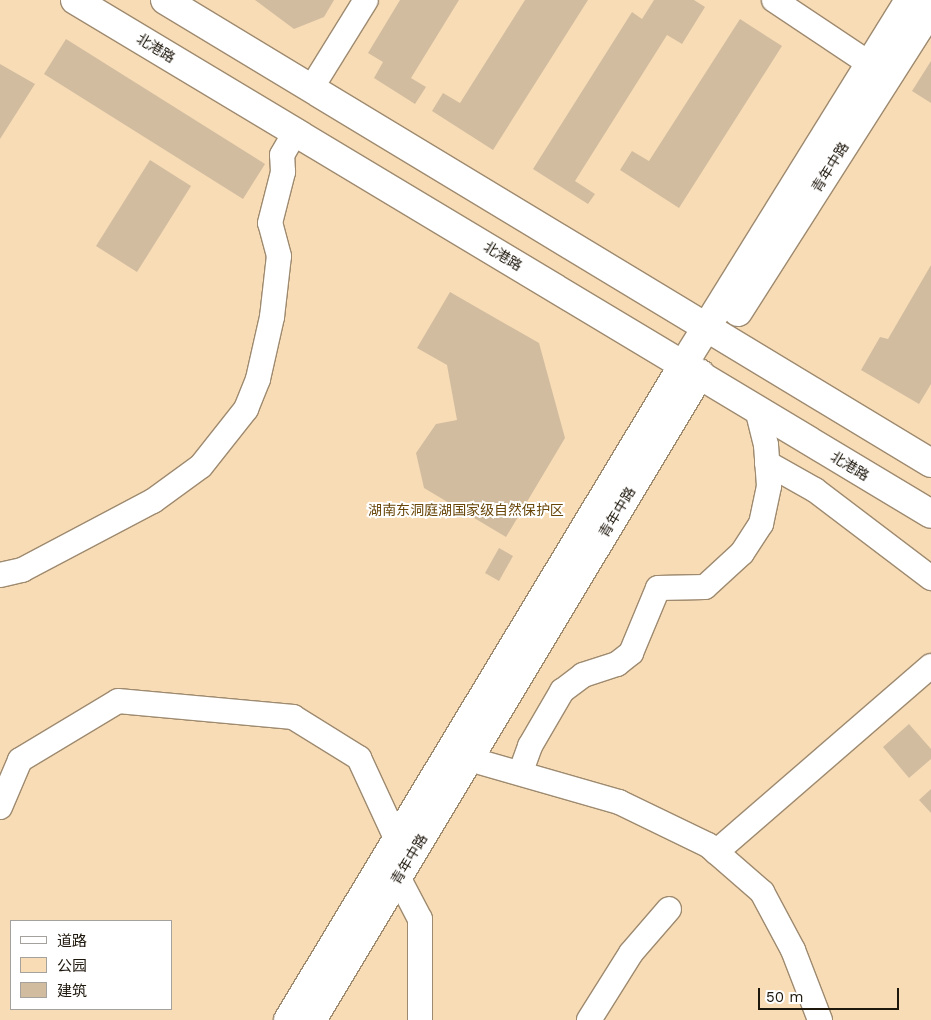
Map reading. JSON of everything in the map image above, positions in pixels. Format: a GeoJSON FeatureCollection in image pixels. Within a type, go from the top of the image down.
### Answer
{"type":"FeatureCollection","features":[{"type":"Feature","properties":{"kind":"main road","name":"北港路"},"geometry":{"type":"LineString","coordinates":[[75,0],[931,514]]}},
{"type":"Feature","properties":{"kind":"main road"},"geometry":{"type":"LineString","coordinates":[[166,0],[716,331],[931,463]]}},
{"type":"Feature","properties":{"kind":"main road"},"geometry":{"type":"LineString","coordinates":[[716,331],[909,0]]}},
{"type":"Feature","properties":{"kind":"main road","name":"青年中路"},"geometry":{"type":"LineString","coordinates":[[312,1020],[469,759],[691,370],[931,9]]}},
{"type":"Feature","properties":{"kind":"main road"},"geometry":{"type":"LineString","coordinates":[[288,1020],[396,838],[691,370]]}},
{"type":"Feature","properties":{"kind":"street"},"geometry":{"type":"LineString","coordinates":[[312,88],[366,0]]}},
{"type":"Feature","properties":{"kind":"street"},"geometry":{"type":"LineString","coordinates":[[774,0],[870,64]]}},
{"type":"Feature","properties":{"kind":"street"},"geometry":{"type":"LineString","coordinates":[[0,575],[22,570],[153,501],[201,466],[246,409],[258,380],[272,317],[279,256],[270,223],[283,172],[282,155],[296,131]]}},
{"type":"Feature","properties":{"kind":"street"},"geometry":{"type":"LineString","coordinates":[[521,771],[530,746],[562,691],[583,675],[617,664],[632,653],[658,588],[704,587],[742,553],[761,524],[769,486],[768,463],[757,410]]}},
{"type":"Feature","properties":{"kind":"street"},"geometry":{"type":"LineString","coordinates":[[768,463],[815,490],[931,578]]}},
{"type":"Feature","properties":{"kind":"street"},"geometry":{"type":"LineString","coordinates":[[716,852],[931,666]]}},
{"type":"Feature","properties":{"kind":"street"},"geometry":{"type":"LineString","coordinates":[[0,807],[20,760],[118,700],[293,717],[359,758],[396,838]]}},
{"type":"Feature","properties":{"kind":"street"},"geometry":{"type":"LineString","coordinates":[[469,759],[521,771],[619,802],[708,844],[762,892],[792,950],[820,1020]]}},
{"type":"Feature","properties":{"kind":"street"},"geometry":{"type":"LineString","coordinates":[[398,877],[420,919],[420,1020]]}},
{"type":"Feature","properties":{"kind":"street"},"geometry":{"type":"LineString","coordinates":[[589,1020],[631,953],[669,909]]}},
{"type":"Feature","properties":{"kind":"green space","name":"湖南东洞庭湖国家级自然保护区"},"geometry":{"type":"Polygon","coordinates":[[[0,0],[931,0],[931,1020],[0,1020],[0,0]]]}},
{"type":"Feature","properties":{"kind":"building"},"geometry":{"type":"Polygon","coordinates":[[[255,0],[334,0],[324,17],[294,29],[255,0]]]}},
{"type":"Feature","properties":{"kind":"building"},"geometry":{"type":"Polygon","coordinates":[[[400,0],[459,0],[411,78],[426,87],[415,104],[374,78],[383,62],[368,53],[400,0]]]}},
{"type":"Feature","properties":{"kind":"building"},"geometry":{"type":"Polygon","coordinates":[[[525,0],[588,0],[493,150],[432,111],[443,93],[460,103],[525,0]]]}},
{"type":"Feature","properties":{"kind":"building"},"geometry":{"type":"Polygon","coordinates":[[[654,0],[694,0],[705,7],[682,44],[667,35],[575,181],[595,194],[588,204],[533,169],[632,12],[642,19],[654,0]]]}},
{"type":"Feature","properties":{"kind":"building"},"geometry":{"type":"Polygon","coordinates":[[[740,19],[782,46],[679,208],[620,170],[632,151],[649,161],[740,19]]]}},
{"type":"Feature","properties":{"kind":"building"},"geometry":{"type":"Polygon","coordinates":[[[66,39],[265,164],[243,199],[44,74],[66,39]]]}},
{"type":"Feature","properties":{"kind":"building"},"geometry":{"type":"Polygon","coordinates":[[[931,61],[931,103],[912,91],[931,61]]]}},
{"type":"Feature","properties":{"kind":"building"},"geometry":{"type":"Polygon","coordinates":[[[0,64],[35,84],[0,139],[0,64]]]}},
{"type":"Feature","properties":{"kind":"building"},"geometry":{"type":"Polygon","coordinates":[[[150,160],[191,186],[137,272],[96,246],[150,160]]]}},
{"type":"Feature","properties":{"kind":"building"},"geometry":{"type":"Polygon","coordinates":[[[931,265],[931,384],[919,404],[861,370],[880,337],[888,339],[931,265]]]}},
{"type":"Feature","properties":{"kind":"building"},"geometry":{"type":"Polygon","coordinates":[[[450,292],[539,343],[565,438],[506,537],[424,488],[416,453],[436,424],[457,420],[447,365],[417,348],[450,292]]]}},
{"type":"Feature","properties":{"kind":"building"},"geometry":{"type":"Polygon","coordinates":[[[499,548],[513,556],[499,581],[485,573],[499,548]]]}},
{"type":"Feature","properties":{"kind":"building"},"geometry":{"type":"Polygon","coordinates":[[[909,724],[931,749],[931,759],[909,778],[883,747],[909,724]]]}},
{"type":"Feature","properties":{"kind":"building"},"geometry":{"type":"Polygon","coordinates":[[[931,789],[931,813],[919,800],[931,789]]]}}]}
